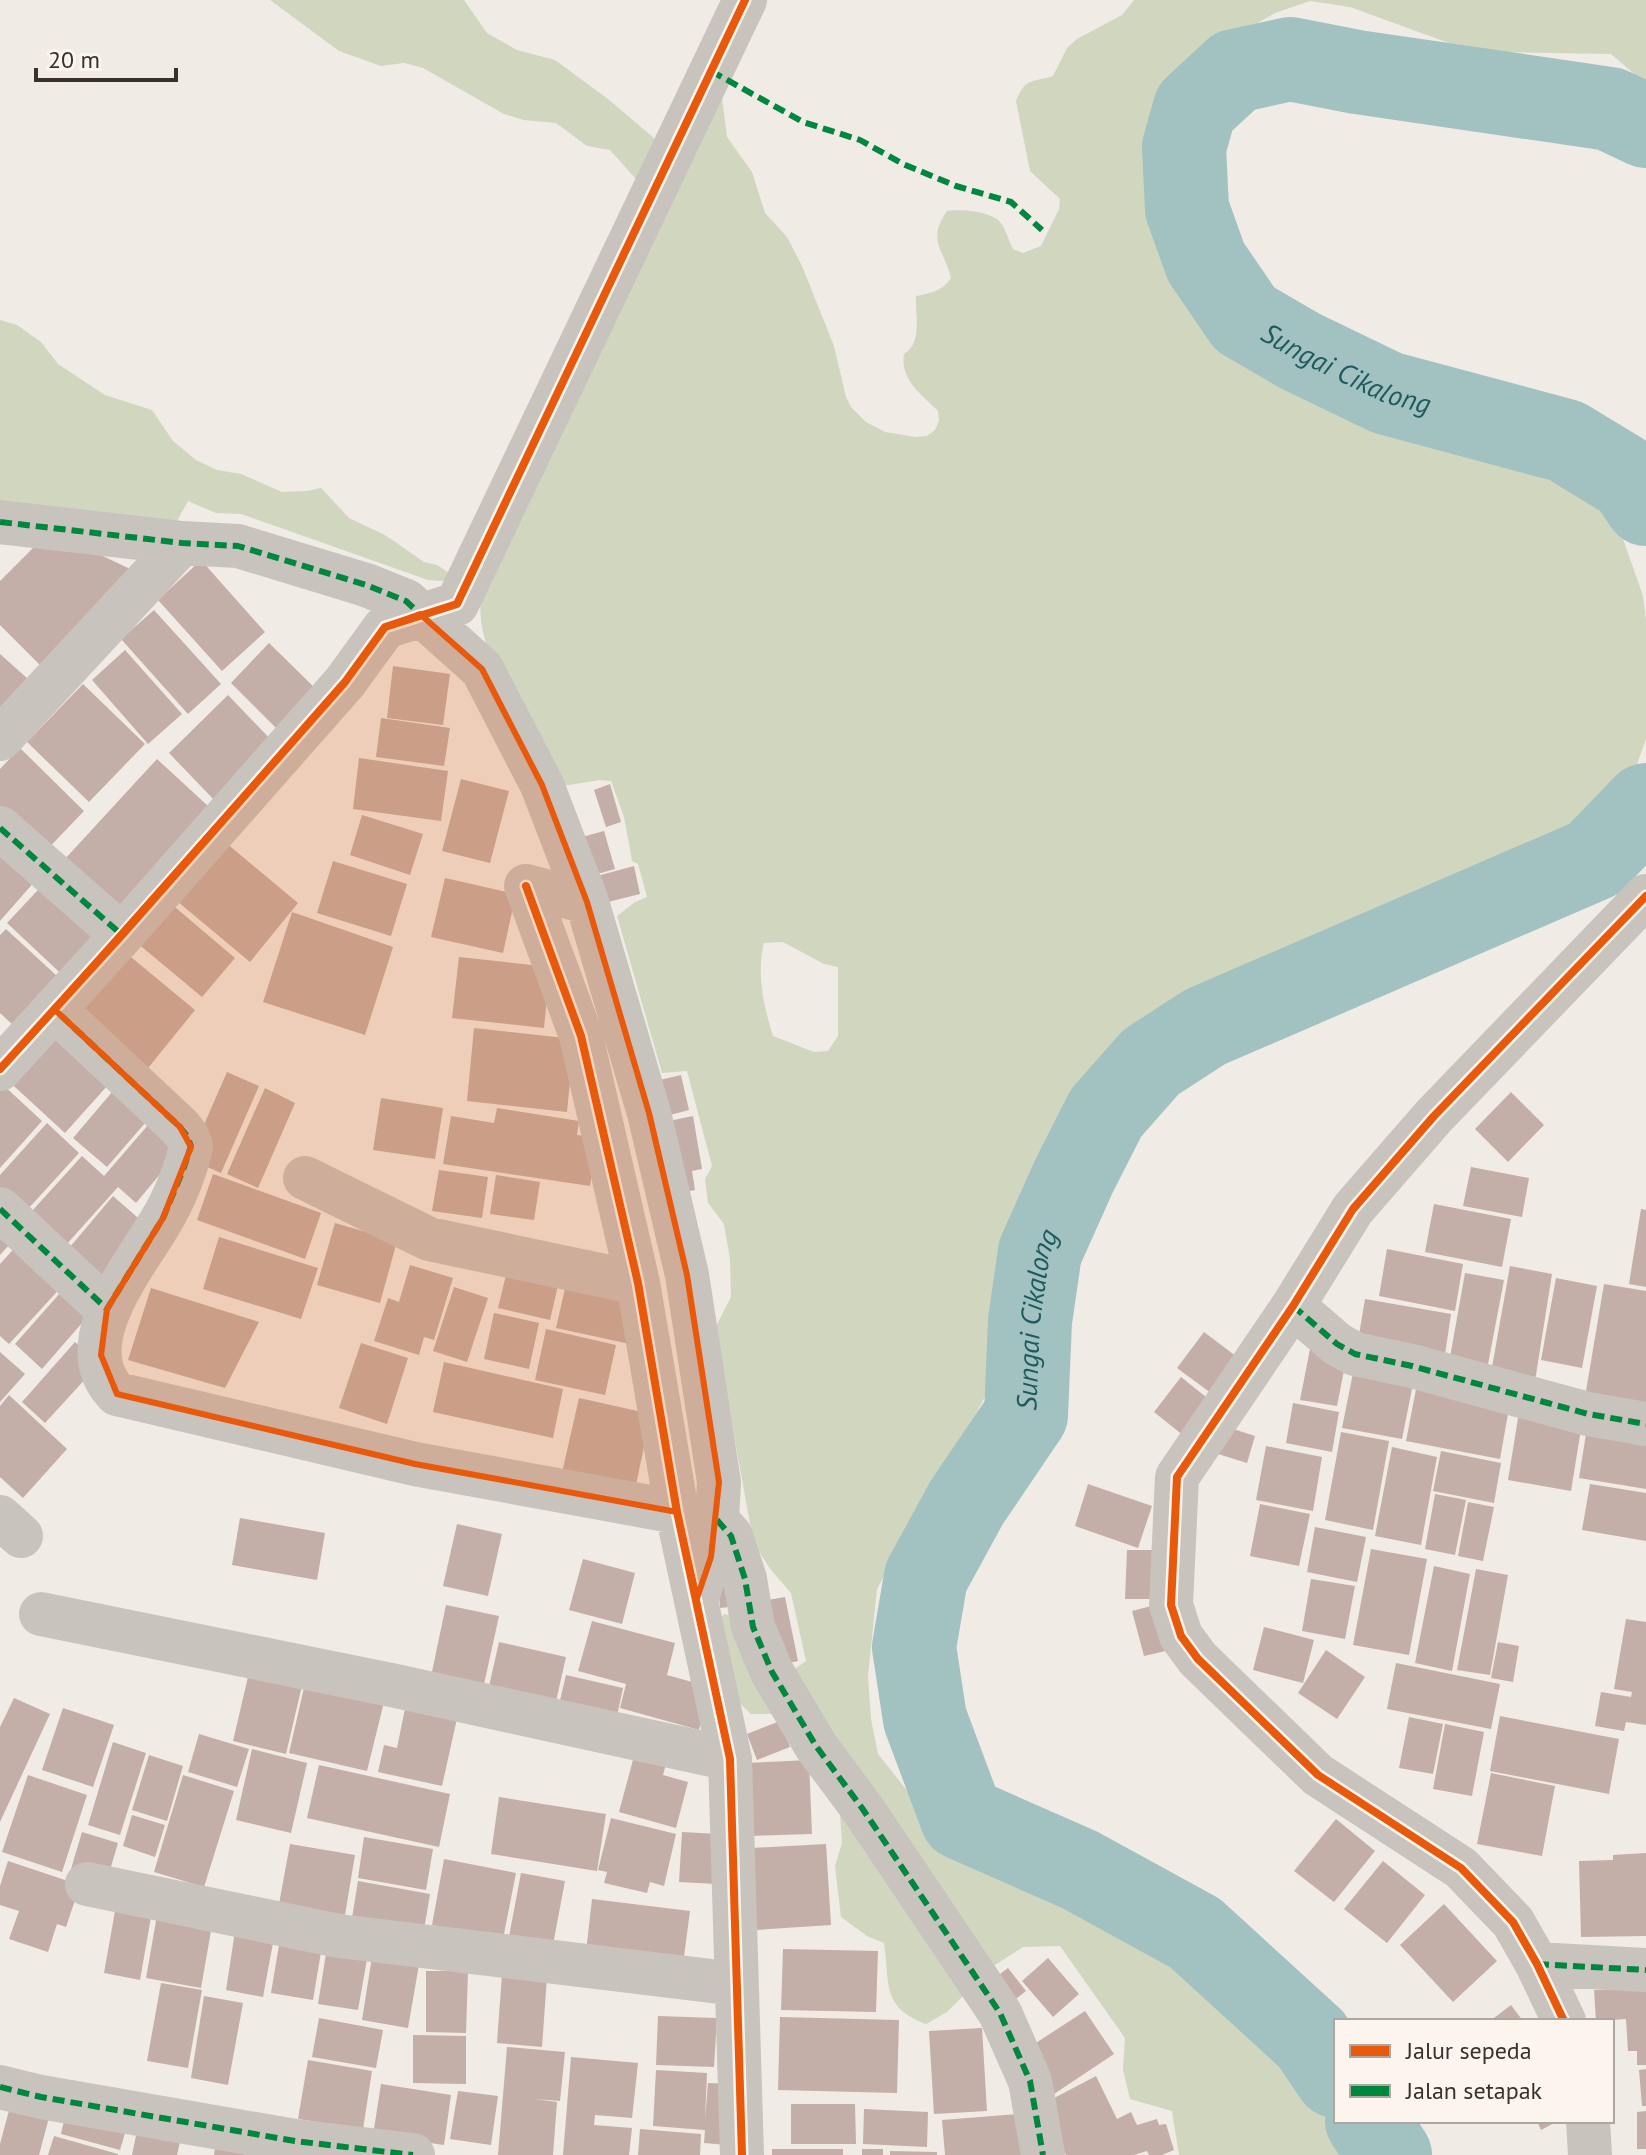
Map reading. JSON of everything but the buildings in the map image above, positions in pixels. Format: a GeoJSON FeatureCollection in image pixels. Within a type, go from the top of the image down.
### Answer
{"type":"FeatureCollection","features":[{"type":"Feature","properties":{"kind":"street"},"geometry":{"type":"LineString","coordinates":[[0,1069],[345,682],[385,627],[457,604],[745,0]]}},
{"type":"Feature","properties":{"kind":"street"},"geometry":{"type":"LineString","coordinates":[[0,522],[182,543],[238,546],[366,585],[406,601],[482,669],[542,785],[587,902],[649,1113],[687,1275],[719,1482],[697,1516]]}},
{"type":"Feature","properties":{"kind":"street"},"geometry":{"type":"LineString","coordinates":[[0,739],[182,543]]}},
{"type":"Feature","properties":{"kind":"street"},"geometry":{"type":"LineString","coordinates":[[0,828],[122,935]]}},
{"type":"Feature","properties":{"kind":"street"},"geometry":{"type":"LineString","coordinates":[[587,902],[526,886],[581,1036],[638,1283],[697,1516],[697,1598],[730,1759],[742,2155]]}},
{"type":"Feature","properties":{"kind":"street"},"geometry":{"type":"LineString","coordinates":[[1563,2019],[1513,1922],[1461,1868],[1318,1775],[1206,1667],[1181,1636],[1171,1605],[1177,1477],[1293,1306],[1353,1209],[1434,1116],[1646,896]]}},
{"type":"Feature","properties":{"kind":"street"},"geometry":{"type":"LineString","coordinates":[[54,1009],[180,1127],[191,1146],[163,1218],[107,1309],[100,1336],[101,1355],[104,1375],[117,1394],[415,1464],[697,1516],[731,1536],[745,1579],[753,1627],[772,1672],[816,1746],[862,1808],[1000,2013],[1030,2081],[1043,2155]]}},
{"type":"Feature","properties":{"kind":"street"},"geometry":{"type":"LineString","coordinates":[[305,1178],[429,1239],[638,1283]]}},
{"type":"Feature","properties":{"kind":"street"},"geometry":{"type":"LineString","coordinates":[[0,1209],[107,1309]]}},
{"type":"Feature","properties":{"kind":"street"},"geometry":{"type":"LineString","coordinates":[[1293,1306],[1337,1344],[1355,1354],[1412,1366],[1588,1414],[1646,1424]]}},
{"type":"Feature","properties":{"kind":"street"},"geometry":{"type":"LineString","coordinates":[[41,1614],[396,1686],[730,1759]]}},
{"type":"Feature","properties":{"kind":"street"},"geometry":{"type":"LineString","coordinates":[[87,1884],[339,1936],[736,1984]]}},
{"type":"Feature","properties":{"kind":"street"},"geometry":{"type":"LineString","coordinates":[[1537,1964],[1646,1970]]}},
{"type":"Feature","properties":{"kind":"street"},"geometry":{"type":"LineString","coordinates":[[0,2087],[41,2097],[295,2141],[413,2155]]}},
{"type":"Feature","properties":{"kind":"street"},"geometry":{"type":"LineString","coordinates":[[1588,2123],[1590,2155]]}},
{"type":"Feature","properties":{"kind":"highlighted area"},"geometry":{"type":"Polygon","coordinates":[[[420,614],[482,669],[542,785],[587,902],[649,1113],[687,1275],[719,1482],[711,1557],[697,1598],[677,1512],[415,1464],[117,1394],[101,1355],[107,1309],[163,1218],[191,1147],[180,1127],[54,1009],[345,682],[385,627],[420,614]]]}},
{"type":"Feature","properties":{"kind":"green space"},"geometry":{"type":"Polygon","coordinates":[[[270,0],[464,0],[487,33],[517,50],[555,60],[608,99],[662,145],[636,179],[610,150],[587,146],[556,123],[524,120],[504,114],[423,68],[404,63],[381,66],[339,51],[270,0]]]}},
{"type":"Feature","properties":{"kind":"green space"},"geometry":{"type":"Polygon","coordinates":[[[1134,0],[1646,0],[1646,84],[1611,54],[1501,52],[1449,43],[1350,7],[1310,1],[1275,13],[1245,30],[1197,80],[1184,104],[1166,162],[1160,204],[1180,267],[1229,321],[1283,360],[1380,408],[1458,439],[1573,468],[1606,501],[1643,596],[1646,620],[1646,739],[1627,792],[1583,837],[1538,865],[1464,894],[1438,912],[1345,936],[1252,972],[1206,999],[1135,1030],[1080,1082],[1036,1158],[1017,1206],[1005,1273],[1011,1326],[995,1377],[975,1416],[966,1458],[947,1498],[894,1558],[877,1589],[868,1676],[871,1719],[878,1754],[921,1808],[949,1834],[1013,1875],[1048,1880],[1078,1889],[1196,1978],[1221,1986],[1262,2013],[1319,2088],[1334,2113],[1334,2123],[1340,2123],[1362,2155],[1179,2155],[1172,2111],[1130,2099],[1123,2070],[1125,2038],[1060,1946],[1023,1947],[992,1967],[947,2012],[926,2024],[901,2010],[895,2002],[888,1982],[884,1943],[867,1936],[841,1917],[835,1866],[842,1843],[839,1799],[774,1714],[751,1714],[728,1692],[713,1631],[724,1614],[738,1617],[790,1672],[806,1661],[791,1593],[758,1550],[750,1524],[715,1328],[731,1297],[730,1259],[724,1224],[708,1203],[705,1179],[712,1166],[687,1071],[662,1073],[617,916],[647,897],[638,864],[632,861],[624,817],[611,781],[563,786],[489,652],[481,621],[481,590],[720,82],[727,137],[752,172],[765,213],[787,237],[802,266],[834,346],[851,407],[866,422],[885,432],[927,436],[935,430],[939,421],[938,411],[909,379],[904,354],[916,336],[916,296],[936,291],[951,278],[938,245],[941,221],[947,211],[980,213],[1001,223],[1013,249],[1023,253],[1041,246],[1059,209],[1060,199],[1030,171],[1016,101],[1027,84],[1053,76],[1067,48],[1077,39],[1122,15],[1134,0]],[[783,942],[764,943],[761,978],[773,1036],[814,1052],[828,1051],[838,1036],[838,967],[824,964],[783,942]]]}},
{"type":"Feature","properties":{"kind":"green space"},"geometry":{"type":"Polygon","coordinates":[[[0,320],[17,325],[41,342],[58,364],[105,395],[152,410],[173,441],[196,460],[217,470],[241,474],[282,492],[321,488],[349,518],[385,535],[424,562],[437,565],[454,576],[442,581],[428,580],[241,514],[216,513],[188,501],[172,530],[0,505],[0,320]]]}},
{"type":"Feature","properties":{"kind":"waterway","name":"Sungai Cikalong"},"geometry":{"type":"LineString","coordinates":[[1646,126],[1610,109],[1357,72],[1290,59],[1235,71],[1195,108],[1184,147],[1187,209],[1206,262],[1245,319],[1300,351],[1387,393],[1566,441],[1630,480],[1646,504]]}},
{"type":"Feature","properties":{"kind":"waterway","name":"Sungai Cikalong"},"geometry":{"type":"LineString","coordinates":[[1334,2073],[1311,2039],[1195,1933],[1080,1870],[962,1818],[925,1719],[914,1647],[926,1577],[967,1502],[1026,1415],[1030,1321],[1040,1252],[1106,1113],[1151,1062],[1205,1027],[1594,859],[1646,805]]}},
{"type":"Feature","properties":{"kind":"waterway","name":"Sungai Cikalong"},"geometry":{"type":"LineString","coordinates":[[1368,2123],[1390,2155]]}},
{"type":"Feature","properties":{"kind":"marked path"},"geometry":{"type":"LineString","coordinates":[[711,71],[803,122],[860,140],[903,164],[956,186],[1011,202],[1042,230]]}},
{"type":"Feature","properties":{"kind":"marked path"},"geometry":{"type":"LineString","coordinates":[[0,522],[182,543],[238,546],[366,585],[406,601],[420,614]]}},
{"type":"Feature","properties":{"kind":"marked path"},"geometry":{"type":"LineString","coordinates":[[0,828],[122,935]]}},
{"type":"Feature","properties":{"kind":"marked path"},"geometry":{"type":"LineString","coordinates":[[0,1209],[107,1309],[163,1218],[191,1146],[180,1127],[54,1009]]}},
{"type":"Feature","properties":{"kind":"marked path"},"geometry":{"type":"LineString","coordinates":[[1293,1306],[1337,1344],[1355,1354],[1412,1366],[1588,1414],[1646,1424]]}},
{"type":"Feature","properties":{"kind":"marked path"},"geometry":{"type":"LineString","coordinates":[[717,1520],[731,1536],[745,1579],[753,1627],[772,1672],[816,1746],[862,1808],[1000,2013],[1030,2081],[1043,2155]]}},
{"type":"Feature","properties":{"kind":"marked path"},"geometry":{"type":"LineString","coordinates":[[1537,1964],[1646,1970]]}},
{"type":"Feature","properties":{"kind":"marked path"},"geometry":{"type":"LineString","coordinates":[[0,2087],[41,2097],[295,2141],[413,2155]]}},
{"type":"Feature","properties":{"kind":"cycle path"},"geometry":{"type":"LineString","coordinates":[[0,1069],[345,682],[385,627],[457,604],[745,0]]}},
{"type":"Feature","properties":{"kind":"cycle path"},"geometry":{"type":"LineString","coordinates":[[526,886],[581,1036],[638,1283],[677,1512],[730,1759],[742,2155]]}},
{"type":"Feature","properties":{"kind":"cycle path"},"geometry":{"type":"LineString","coordinates":[[1563,2019],[1513,1922],[1461,1868],[1318,1775],[1198,1659],[1181,1636],[1171,1605],[1177,1477],[1293,1306],[1353,1209],[1434,1116],[1646,896]]}}]}
